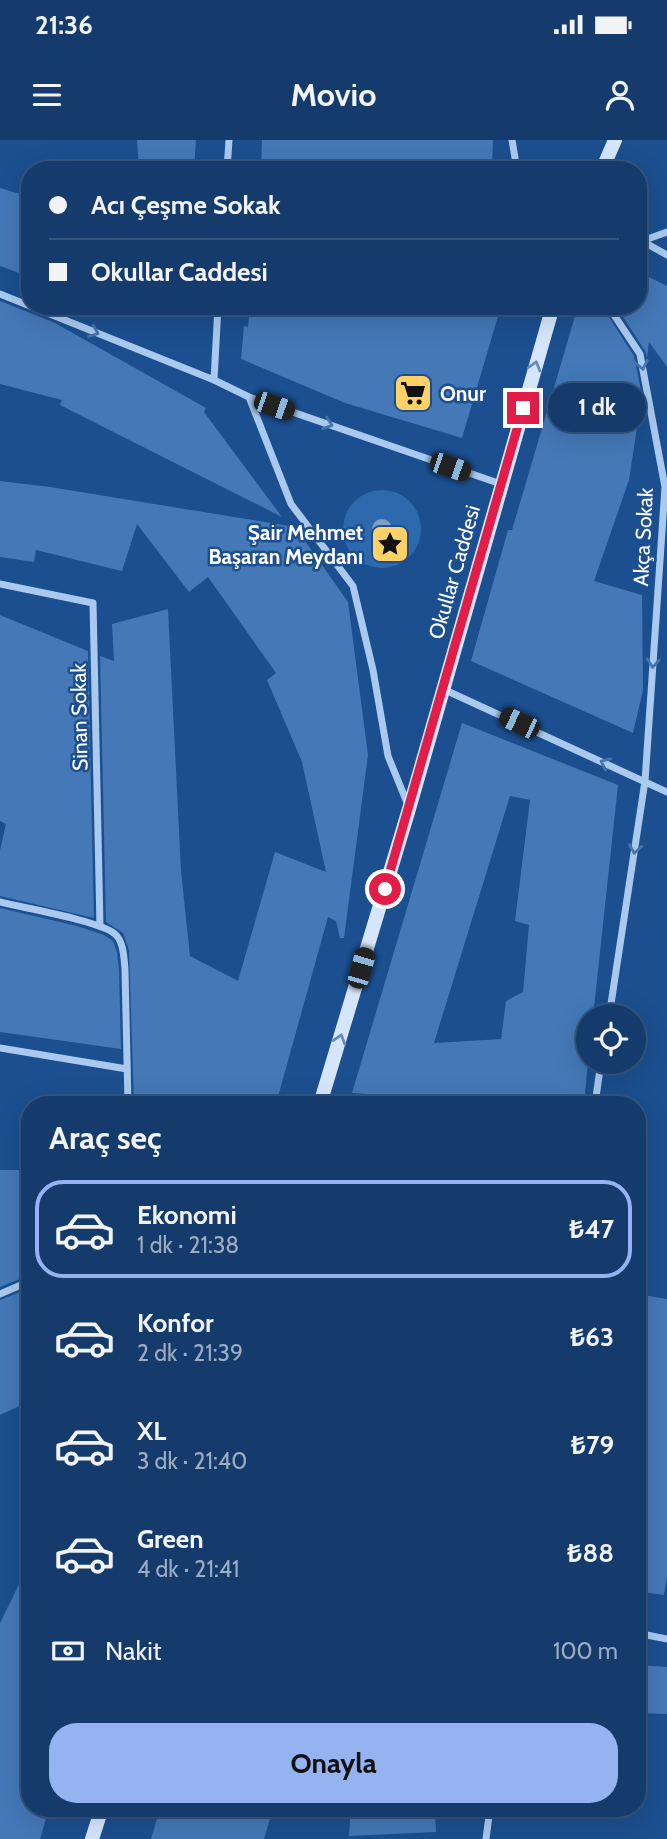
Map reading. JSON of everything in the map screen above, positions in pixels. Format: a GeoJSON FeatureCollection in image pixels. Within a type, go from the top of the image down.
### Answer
{"type":"FeatureCollection","features":[{"type":"Feature","properties":{"kind":"main road"},"geometry":{"type":"LineString","coordinates":[[606,161],[615,140]]}},
{"type":"Feature","properties":{"kind":"main road","name":"Okullar Caddesi"},"geometry":{"type":"LineString","coordinates":[[323,1096],[409,809],[550,315]]}},
{"type":"Feature","properties":{"kind":"main road"},"geometry":{"type":"LineString","coordinates":[[92,1839],[99,1817]]}},
{"type":"Feature","properties":{"kind":"street"},"geometry":{"type":"LineString","coordinates":[[228,161],[229,140]]}},
{"type":"Feature","properties":{"kind":"street"},"geometry":{"type":"LineString","coordinates":[[512,140],[516,161]]}},
{"type":"Feature","properties":{"kind":"street"},"geometry":{"type":"LineString","coordinates":[[647,239],[667,232]]}},
{"type":"Feature","properties":{"kind":"street"},"geometry":{"type":"LineString","coordinates":[[647,245],[667,254]]}},
{"type":"Feature","properties":{"kind":"street"},"geometry":{"type":"LineString","coordinates":[[0,294],[21,302]]}},
{"type":"Feature","properties":{"kind":"street"},"geometry":{"type":"LineString","coordinates":[[52,315],[214,380],[248,397],[500,484]]}},
{"type":"Feature","properties":{"kind":"street"},"geometry":{"type":"LineString","coordinates":[[214,380],[218,315]]}},
{"type":"Feature","properties":{"kind":"street","name":"Akça Sokak"},"geometry":{"type":"LineString","coordinates":[[611,1004],[645,781],[664,487],[640,354],[614,315]]}},
{"type":"Feature","properties":{"kind":"street"},"geometry":{"type":"LineString","coordinates":[[248,397],[291,504],[353,586],[373,670],[388,756],[409,809]]}},
{"type":"Feature","properties":{"kind":"street","name":"Sinan Sokak"},"geometry":{"type":"LineString","coordinates":[[0,584],[93,603],[100,926]]}},
{"type":"Feature","properties":{"kind":"street"},"geometry":{"type":"LineString","coordinates":[[443,689],[667,792]]}},
{"type":"Feature","properties":{"kind":"street"},"geometry":{"type":"LineString","coordinates":[[0,902],[100,926],[116,935],[122,950],[126,1001],[128,1096]]}},
{"type":"Feature","properties":{"kind":"street"},"geometry":{"type":"LineString","coordinates":[[0,1048],[127,1069]]}},
{"type":"Feature","properties":{"kind":"street"},"geometry":{"type":"LineString","coordinates":[[596,1096],[599,1074]]}},
{"type":"Feature","properties":{"kind":"street"},"geometry":{"type":"LineString","coordinates":[[0,1294],[21,1285]]}},
{"type":"Feature","properties":{"kind":"street"},"geometry":{"type":"LineString","coordinates":[[646,1635],[667,1639]]}},
{"type":"Feature","properties":{"kind":"street"},"geometry":{"type":"LineString","coordinates":[[486,1839],[489,1817]]}},
{"type":"Feature","properties":{"kind":"shaded area"},"geometry":{"type":"Polygon","coordinates":[[[382,490],[397,493],[410,501],[418,514],[421,529],[418,544],[410,557],[397,565],[382,568],[367,565],[354,557],[346,544],[343,529],[346,514],[354,501],[367,493],[382,490]]]}},
{"type":"Feature","properties":{"kind":"building"},"geometry":{"type":"Polygon","coordinates":[[[137,140],[196,140],[195,161],[138,161],[137,140]]]}},
{"type":"Feature","properties":{"kind":"building"},"geometry":{"type":"Polygon","coordinates":[[[262,140],[493,140],[492,161],[261,161],[262,140]]]}},
{"type":"Feature","properties":{"kind":"building"},"geometry":{"type":"Polygon","coordinates":[[[0,188],[21,194],[21,274],[0,266],[0,188]]]}},
{"type":"Feature","properties":{"kind":"building"},"geometry":{"type":"Polygon","coordinates":[[[647,276],[667,286],[667,367],[649,342],[647,358],[622,315],[647,315],[647,276]]]}},
{"type":"Feature","properties":{"kind":"building"},"geometry":{"type":"Polygon","coordinates":[[[0,301],[21,309],[21,315],[35,315],[55,323],[206,408],[204,412],[282,517],[60,405],[62,400],[0,384],[0,301]]]}},
{"type":"Feature","properties":{"kind":"building"},"geometry":{"type":"Polygon","coordinates":[[[249,315],[498,315],[462,438],[345,403],[241,359],[244,326],[248,327],[249,315]]]}},
{"type":"Feature","properties":{"kind":"building"},"geometry":{"type":"Polygon","coordinates":[[[575,315],[608,315],[634,356],[642,395],[629,480],[594,581],[642,595],[643,690],[633,733],[471,661],[508,530],[512,530],[575,315]]]}},
{"type":"Feature","properties":{"kind":"building"},"geometry":{"type":"Polygon","coordinates":[[[0,481],[289,526],[293,524],[348,602],[368,755],[344,938],[340,938],[336,921],[328,917],[278,1096],[134,1096],[129,950],[123,933],[106,922],[100,656],[114,661],[112,624],[168,609],[181,871],[190,956],[238,981],[275,852],[326,872],[302,762],[267,680],[276,673],[208,577],[189,592],[137,524],[122,571],[36,550],[34,562],[0,557],[0,481]]]}},
{"type":"Feature","properties":{"kind":"building"},"geometry":{"type":"Polygon","coordinates":[[[0,615],[88,651],[94,918],[0,896],[0,850],[6,824],[0,821],[0,615]]]}},
{"type":"Feature","properties":{"kind":"building"},"geometry":{"type":"Polygon","coordinates":[[[462,723],[618,785],[594,1004],[576,1004],[576,1074],[587,1074],[585,1096],[393,1096],[352,1093],[462,723]],[[510,796],[434,1043],[501,1039],[506,1001],[523,992],[529,925],[515,921],[530,800],[510,796]]]}},
{"type":"Feature","properties":{"kind":"building"},"geometry":{"type":"Polygon","coordinates":[[[0,908],[77,926],[113,941],[119,970],[121,1049],[0,1032],[0,908]]]}},
{"type":"Feature","properties":{"kind":"building"},"geometry":{"type":"Polygon","coordinates":[[[0,1170],[21,1170],[21,1279],[0,1287],[0,1170]]]}},
{"type":"Feature","properties":{"kind":"building"},"geometry":{"type":"Polygon","coordinates":[[[21,1292],[21,1405],[0,1415],[0,1300],[21,1292]]]}},
{"type":"Feature","properties":{"kind":"building"},"geometry":{"type":"Polygon","coordinates":[[[646,1296],[667,1299],[667,1577],[664,1595],[646,1592],[646,1296]]]}},
{"type":"Feature","properties":{"kind":"building"},"geometry":{"type":"Polygon","coordinates":[[[21,1580],[21,1817],[46,1817],[40,1839],[0,1839],[0,1623],[21,1580]]]}},
{"type":"Feature","properties":{"kind":"building"},"geometry":{"type":"Polygon","coordinates":[[[646,1666],[667,1667],[667,1714],[646,1713],[646,1666]]]}},
{"type":"Feature","properties":{"kind":"building"},"geometry":{"type":"Polygon","coordinates":[[[157,1817],[270,1817],[264,1839],[151,1839],[157,1817]]]}},
{"type":"Feature","properties":{"kind":"building"},"geometry":{"type":"Polygon","coordinates":[[[350,1817],[435,1817],[436,1832],[349,1836],[350,1817]]]}},
{"type":"Feature","properties":{"kind":"place","name":"Onur"},"geometry":{"type":"Point","coordinates":[413,393]}},
{"type":"Feature","properties":{"kind":"place","name":"Şair Mehmet Başaran Meydanı"},"geometry":{"type":"Point","coordinates":[390,544]}},
{"type":"Feature","properties":{"kind":"route"},"geometry":{"type":"LineString","coordinates":[[385,889],[523,408]]}}]}
